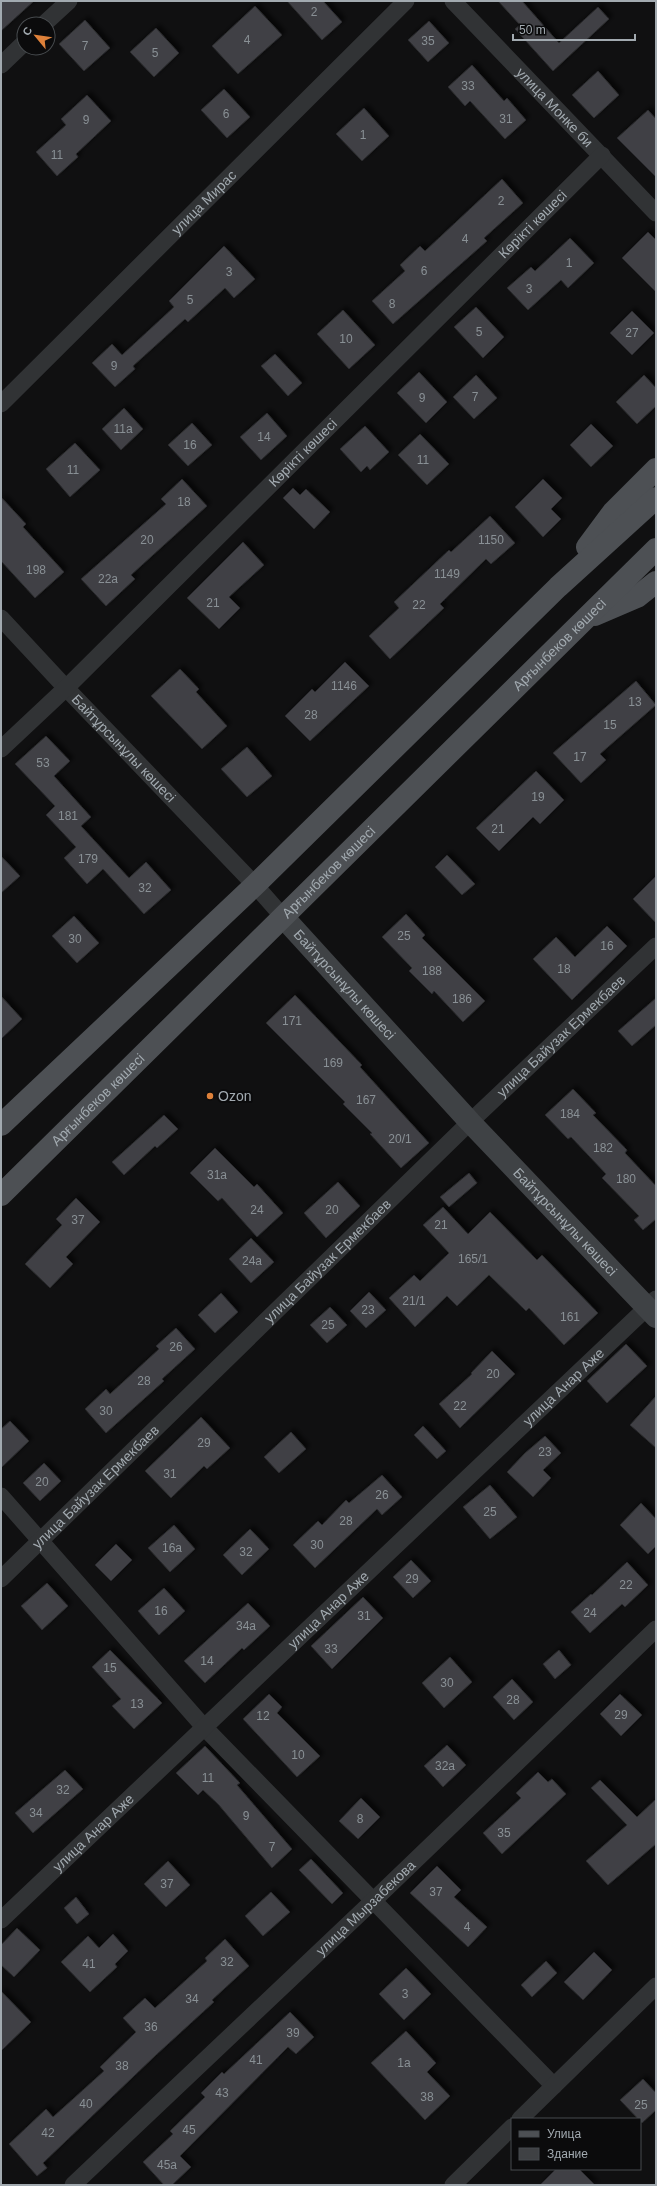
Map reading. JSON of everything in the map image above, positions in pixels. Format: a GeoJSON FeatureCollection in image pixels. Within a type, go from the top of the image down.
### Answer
{"type":"FeatureCollection","features":[{"type":"Feature","properties":{"kind":"main road"},"geometry":{"type":"LineString","coordinates":[[558,587],[613,512],[656,469]]}},
{"type":"Feature","properties":{"kind":"main road"},"geometry":{"type":"LineString","coordinates":[[1,1125],[255,885],[558,587],[656,498]]}},
{"type":"Feature","properties":{"kind":"main road","name":"Арғынбеков көшесі"},"geometry":{"type":"LineString","coordinates":[[1,1196],[656,549]]}},
{"type":"Feature","properties":{"kind":"main road"},"geometry":{"type":"LineString","coordinates":[[583,620],[637,597],[656,582]]}},
{"type":"Feature","properties":{"kind":"main road","name":"Байтұрсынұлы көшесі"},"geometry":{"type":"LineString","coordinates":[[284,918],[470,1122],[653,1308]]}},
{"type":"Feature","properties":{"kind":"street"},"geometry":{"type":"LineString","coordinates":[[53,16],[69,1]]}},
{"type":"Feature","properties":{"kind":"street","name":"улица Мирас"},"geometry":{"type":"LineString","coordinates":[[1,404],[406,1]]}},
{"type":"Feature","properties":{"kind":"street","name":"улица Монке би"},"geometry":{"type":"LineString","coordinates":[[453,1],[656,213]]}},
{"type":"Feature","properties":{"kind":"street"},"geometry":{"type":"LineString","coordinates":[[1,65],[16,51]]}},
{"type":"Feature","properties":{"kind":"street","name":"Көрікті көшесі"},"geometry":{"type":"LineString","coordinates":[[1,749],[66,688],[602,155]]}},
{"type":"Feature","properties":{"kind":"street","name":"Байтұрсынұлы көшесі"},"geometry":{"type":"LineString","coordinates":[[1,618],[255,885],[284,918]]}},
{"type":"Feature","properties":{"kind":"street","name":"улица Байузак Ермекбаев"},"geometry":{"type":"LineString","coordinates":[[1,1579],[470,1122],[656,946]]}},
{"type":"Feature","properties":{"kind":"street","name":"улица Анар Аже"},"geometry":{"type":"LineString","coordinates":[[1,1920],[204,1727],[653,1308]]}},
{"type":"Feature","properties":{"kind":"street"},"geometry":{"type":"LineString","coordinates":[[1,1496],[204,1727],[554,2086]]}},
{"type":"Feature","properties":{"kind":"street","name":"улица Мырзабекова"},"geometry":{"type":"LineString","coordinates":[[73,2185],[374,1900],[656,1629]]}},
{"type":"Feature","properties":{"kind":"street"},"geometry":{"type":"LineString","coordinates":[[521,2118],[656,1986]]}},
{"type":"Feature","properties":{"kind":"street"},"geometry":{"type":"LineString","coordinates":[[453,2185],[511,2128]]}},
{"type":"Feature","properties":{"kind":"building"},"geometry":{"type":"Polygon","coordinates":[[[1,1],[34,1],[16,16],[1,31],[1,1]]]}},
{"type":"Feature","properties":{"kind":"building"},"geometry":{"type":"Polygon","coordinates":[[[287,1],[323,1],[342,22],[322,40],[287,1]]]}},
{"type":"Feature","properties":{"kind":"building"},"geometry":{"type":"Polygon","coordinates":[[[498,1],[522,1],[559,43],[598,7],[609,19],[553,71],[515,29],[520,25],[498,1]]]}},
{"type":"Feature","properties":{"kind":"building"},"geometry":{"type":"Polygon","coordinates":[[[255,6],[282,35],[238,74],[212,46],[255,6]]]}},
{"type":"Feature","properties":{"kind":"building"},"geometry":{"type":"Polygon","coordinates":[[[85,20],[110,48],[84,71],[59,44],[85,20]]]}},
{"type":"Feature","properties":{"kind":"building"},"geometry":{"type":"Polygon","coordinates":[[[429,21],[449,43],[428,62],[408,40],[429,21]]]}},
{"type":"Feature","properties":{"kind":"building"},"geometry":{"type":"Polygon","coordinates":[[[156,28],[179,53],[154,77],[130,52],[156,28]]]}},
{"type":"Feature","properties":{"kind":"building"},"geometry":{"type":"Polygon","coordinates":[[[472,65],[504,101],[507,98],[526,120],[505,139],[470,101],[465,106],[448,87],[472,65]]]}},
{"type":"Feature","properties":{"kind":"building"},"geometry":{"type":"Polygon","coordinates":[[[598,71],[619,95],[594,118],[572,95],[598,71]]]}},
{"type":"Feature","properties":{"kind":"building"},"geometry":{"type":"Polygon","coordinates":[[[224,89],[250,117],[227,138],[201,110],[224,89]]]}},
{"type":"Feature","properties":{"kind":"building"},"geometry":{"type":"Polygon","coordinates":[[[87,95],[111,121],[76,154],[78,157],[57,176],[36,152],[66,125],[61,119],[87,95]]]}},
{"type":"Feature","properties":{"kind":"building"},"geometry":{"type":"Polygon","coordinates":[[[364,108],[389,136],[362,161],[336,134],[364,108]]]}},
{"type":"Feature","properties":{"kind":"building"},"geometry":{"type":"Polygon","coordinates":[[[648,110],[656,119],[656,177],[617,138],[648,110]]]}},
{"type":"Feature","properties":{"kind":"building"},"geometry":{"type":"Polygon","coordinates":[[[502,179],[523,203],[484,238],[487,241],[393,324],[372,301],[405,271],[400,265],[420,246],[425,251],[502,179]]]}},
{"type":"Feature","properties":{"kind":"building"},"geometry":{"type":"Polygon","coordinates":[[[648,232],[656,240],[656,292],[622,258],[648,232]]]}},
{"type":"Feature","properties":{"kind":"building"},"geometry":{"type":"Polygon","coordinates":[[[570,238],[594,263],[568,288],[561,280],[528,310],[507,288],[531,267],[535,271],[570,238]]]}},
{"type":"Feature","properties":{"kind":"building"},"geometry":{"type":"Polygon","coordinates":[[[224,246],[255,279],[234,298],[225,288],[188,322],[185,319],[133,366],[135,369],[115,387],[92,363],[112,344],[122,355],[174,307],[169,301],[224,246]]]}},
{"type":"Feature","properties":{"kind":"building"},"geometry":{"type":"Polygon","coordinates":[[[476,307],[504,337],[483,358],[454,327],[476,307]]]}},
{"type":"Feature","properties":{"kind":"building"},"geometry":{"type":"Polygon","coordinates":[[[343,310],[375,345],[349,369],[317,334],[343,310]]]}},
{"type":"Feature","properties":{"kind":"building"},"geometry":{"type":"Polygon","coordinates":[[[632,311],[654,333],[632,355],[610,333],[632,311]]]}},
{"type":"Feature","properties":{"kind":"building"},"geometry":{"type":"Polygon","coordinates":[[[275,354],[302,383],[288,396],[261,366],[275,354]]]}},
{"type":"Feature","properties":{"kind":"building"},"geometry":{"type":"Polygon","coordinates":[[[419,372],[447,402],[426,423],[397,393],[419,372]]]}},
{"type":"Feature","properties":{"kind":"building"},"geometry":{"type":"Polygon","coordinates":[[[476,375],[497,398],[474,419],[453,397],[476,375]]]}},
{"type":"Feature","properties":{"kind":"building"},"geometry":{"type":"Polygon","coordinates":[[[644,375],[656,388],[656,406],[637,424],[616,402],[644,375]]]}},
{"type":"Feature","properties":{"kind":"building"},"geometry":{"type":"Polygon","coordinates":[[[124,408],[143,429],[121,450],[102,429],[124,408]]]}},
{"type":"Feature","properties":{"kind":"building"},"geometry":{"type":"Polygon","coordinates":[[[267,413],[287,436],[261,460],[240,437],[267,413]]]}},
{"type":"Feature","properties":{"kind":"building"},"geometry":{"type":"Polygon","coordinates":[[[192,423],[212,445],[188,466],[168,445],[192,423]]]}},
{"type":"Feature","properties":{"kind":"building"},"geometry":{"type":"Polygon","coordinates":[[[591,424],[613,446],[591,467],[570,445],[591,424]]]}},
{"type":"Feature","properties":{"kind":"building"},"geometry":{"type":"Polygon","coordinates":[[[365,426],[389,452],[370,470],[367,466],[361,472],[340,449],[365,426]]]}},
{"type":"Feature","properties":{"kind":"building"},"geometry":{"type":"Polygon","coordinates":[[[420,434],[449,464],[427,485],[398,455],[420,434]]]}},
{"type":"Feature","properties":{"kind":"building"},"geometry":{"type":"Polygon","coordinates":[[[75,443],[100,470],[70,497],[46,469],[75,443]]]}},
{"type":"Feature","properties":{"kind":"building"},"geometry":{"type":"Polygon","coordinates":[[[182,479],[207,506],[131,575],[135,579],[106,606],[81,579],[166,504],[161,499],[182,479]]]}},
{"type":"Feature","properties":{"kind":"building"},"geometry":{"type":"Polygon","coordinates":[[[543,479],[562,498],[551,509],[561,519],[543,537],[515,507],[543,479]]]}},
{"type":"Feature","properties":{"kind":"building"},"geometry":{"type":"Polygon","coordinates":[[[293,488],[300,495],[306,489],[330,512],[314,529],[283,498],[293,488]]]}},
{"type":"Feature","properties":{"kind":"building"},"geometry":{"type":"Polygon","coordinates":[[[1,497],[26,524],[23,527],[64,572],[35,598],[1,561],[1,497]]]}},
{"type":"Feature","properties":{"kind":"building"},"geometry":{"type":"Polygon","coordinates":[[[490,516],[515,543],[491,564],[486,559],[440,604],[444,608],[390,659],[369,636],[399,608],[394,602],[449,550],[451,552],[490,516]]]}},
{"type":"Feature","properties":{"kind":"building"},"geometry":{"type":"Polygon","coordinates":[[[243,542],[264,565],[229,597],[240,608],[219,629],[187,598],[243,542]]]}},
{"type":"Feature","properties":{"kind":"building"},"geometry":{"type":"Polygon","coordinates":[[[345,662],[369,686],[310,741],[285,716],[312,689],[315,692],[345,662]]]}},
{"type":"Feature","properties":{"kind":"building"},"geometry":{"type":"Polygon","coordinates":[[[180,669],[199,689],[196,692],[227,726],[202,749],[151,696],[180,669]]]}},
{"type":"Feature","properties":{"kind":"building"},"geometry":{"type":"Polygon","coordinates":[[[636,681],[656,705],[600,754],[606,760],[581,783],[553,753],[636,681]]]}},
{"type":"Feature","properties":{"kind":"building"},"geometry":{"type":"Polygon","coordinates":[[[46,736],[70,761],[54,776],[91,817],[81,826],[129,878],[146,862],[171,890],[144,914],[103,869],[87,884],[64,858],[76,847],[46,815],[55,806],[15,764],[46,736]]]}},
{"type":"Feature","properties":{"kind":"building"},"geometry":{"type":"Polygon","coordinates":[[[247,747],[272,776],[247,797],[221,769],[247,747]]]}},
{"type":"Feature","properties":{"kind":"building"},"geometry":{"type":"Polygon","coordinates":[[[536,771],[564,800],[540,824],[533,817],[499,851],[476,828],[536,771]]]}},
{"type":"Feature","properties":{"kind":"building"},"geometry":{"type":"Polygon","coordinates":[[[447,855],[475,884],[462,895],[435,867],[447,855]]]}},
{"type":"Feature","properties":{"kind":"building"},"geometry":{"type":"Polygon","coordinates":[[[1,856],[20,876],[1,893],[1,856]]]}},
{"type":"Feature","properties":{"kind":"building"},"geometry":{"type":"Polygon","coordinates":[[[656,876],[656,923],[633,899],[656,876]]]}},
{"type":"Feature","properties":{"kind":"building"},"geometry":{"type":"Polygon","coordinates":[[[406,914],[425,935],[422,938],[485,1001],[463,1022],[434,991],[432,994],[409,971],[412,968],[382,937],[406,914]]]}},
{"type":"Feature","properties":{"kind":"building"},"geometry":{"type":"Polygon","coordinates":[[[74,916],[99,943],[77,963],[52,936],[74,916]]]}},
{"type":"Feature","properties":{"kind":"building"},"geometry":{"type":"Polygon","coordinates":[[[607,926],[627,946],[572,1000],[533,959],[556,937],[575,957],[607,926]]]}},
{"type":"Feature","properties":{"kind":"building"},"geometry":{"type":"Polygon","coordinates":[[[295,995],[362,1065],[360,1067],[429,1143],[401,1168],[370,1134],[372,1133],[343,1104],[345,1102],[266,1023],[295,995]]]}},
{"type":"Feature","properties":{"kind":"building"},"geometry":{"type":"Polygon","coordinates":[[[1,996],[22,1019],[1,1039],[1,996]]]}},
{"type":"Feature","properties":{"kind":"building"},"geometry":{"type":"Polygon","coordinates":[[[656,998],[656,1025],[632,1046],[618,1031],[656,998]]]}},
{"type":"Feature","properties":{"kind":"building"},"geometry":{"type":"Polygon","coordinates":[[[573,1089],[596,1113],[593,1115],[627,1150],[625,1153],[656,1186],[656,1219],[643,1230],[634,1220],[639,1216],[602,1178],[606,1174],[571,1137],[568,1139],[545,1115],[573,1089]]]}},
{"type":"Feature","properties":{"kind":"building"},"geometry":{"type":"Polygon","coordinates":[[[164,1115],[178,1129],[157,1148],[155,1146],[124,1175],[112,1162],[164,1115]]]}},
{"type":"Feature","properties":{"kind":"building"},"geometry":{"type":"Polygon","coordinates":[[[215,1148],[254,1187],[257,1184],[283,1213],[257,1237],[222,1198],[218,1201],[190,1173],[215,1148]]]}},
{"type":"Feature","properties":{"kind":"building"},"geometry":{"type":"Polygon","coordinates":[[[469,1173],[477,1183],[449,1207],[440,1197],[469,1173]]]}},
{"type":"Feature","properties":{"kind":"building"},"geometry":{"type":"Polygon","coordinates":[[[338,1182],[360,1206],[326,1238],[304,1213],[338,1182]]]}},
{"type":"Feature","properties":{"kind":"building"},"geometry":{"type":"Polygon","coordinates":[[[76,1198],[100,1222],[66,1257],[73,1264],[50,1288],[25,1264],[62,1225],[56,1219],[76,1198]]]}},
{"type":"Feature","properties":{"kind":"building"},"geometry":{"type":"Polygon","coordinates":[[[443,1207],[468,1234],[490,1212],[537,1260],[542,1255],[598,1313],[564,1345],[529,1308],[526,1311],[489,1275],[457,1306],[447,1296],[415,1327],[389,1298],[414,1275],[420,1281],[449,1253],[423,1225],[443,1207]]]}},
{"type":"Feature","properties":{"kind":"building"},"geometry":{"type":"Polygon","coordinates":[[[251,1238],[274,1262],[251,1283],[229,1259],[251,1238]]]}},
{"type":"Feature","properties":{"kind":"building"},"geometry":{"type":"Polygon","coordinates":[[[369,1292],[386,1310],[366,1328],[350,1311],[369,1292]]]}},
{"type":"Feature","properties":{"kind":"building"},"geometry":{"type":"Polygon","coordinates":[[[221,1293],[238,1312],[215,1333],[198,1315],[221,1293]]]}},
{"type":"Feature","properties":{"kind":"building"},"geometry":{"type":"Polygon","coordinates":[[[330,1307],[347,1325],[327,1343],[310,1325],[330,1307]]]}},
{"type":"Feature","properties":{"kind":"building"},"geometry":{"type":"Polygon","coordinates":[[[176,1328],[195,1349],[162,1379],[164,1381],[106,1433],[85,1409],[106,1389],[110,1394],[159,1349],[156,1346],[176,1328]]]}},
{"type":"Feature","properties":{"kind":"building"},"geometry":{"type":"Polygon","coordinates":[[[626,1344],[647,1366],[607,1403],[587,1381],[626,1344]]]}},
{"type":"Feature","properties":{"kind":"building"},"geometry":{"type":"Polygon","coordinates":[[[492,1351],[515,1374],[460,1428],[439,1404],[472,1374],[471,1373],[492,1351]]]}},
{"type":"Feature","properties":{"kind":"building"},"geometry":{"type":"Polygon","coordinates":[[[656,1396],[656,1448],[630,1425],[656,1396]]]}},
{"type":"Feature","properties":{"kind":"building"},"geometry":{"type":"Polygon","coordinates":[[[201,1417],[230,1448],[207,1469],[204,1466],[171,1498],[145,1471],[201,1417]]]}},
{"type":"Feature","properties":{"kind":"building"},"geometry":{"type":"Polygon","coordinates":[[[10,1421],[29,1441],[1,1468],[1,1429],[10,1421]]]}},
{"type":"Feature","properties":{"kind":"building"},"geometry":{"type":"Polygon","coordinates":[[[423,1426],[446,1451],[437,1459],[414,1435],[423,1426]]]}},
{"type":"Feature","properties":{"kind":"building"},"geometry":{"type":"Polygon","coordinates":[[[291,1432],[306,1449],[279,1473],[264,1457],[291,1432]]]}},
{"type":"Feature","properties":{"kind":"building"},"geometry":{"type":"Polygon","coordinates":[[[545,1436],[561,1453],[543,1470],[551,1478],[533,1497],[507,1472],[525,1453],[545,1436]]]}},
{"type":"Feature","properties":{"kind":"building"},"geometry":{"type":"Polygon","coordinates":[[[44,1463],[61,1481],[40,1501],[23,1483],[44,1463]]]}},
{"type":"Feature","properties":{"kind":"building"},"geometry":{"type":"Polygon","coordinates":[[[382,1475],[402,1497],[382,1515],[377,1509],[315,1568],[293,1545],[318,1521],[322,1525],[346,1500],[349,1503],[382,1475]]]}},
{"type":"Feature","properties":{"kind":"building"},"geometry":{"type":"Polygon","coordinates":[[[490,1485],[517,1517],[490,1539],[463,1507],[490,1485]]]}},
{"type":"Feature","properties":{"kind":"building"},"geometry":{"type":"Polygon","coordinates":[[[641,1503],[656,1519],[656,1546],[648,1554],[620,1525],[641,1503]]]}},
{"type":"Feature","properties":{"kind":"building"},"geometry":{"type":"Polygon","coordinates":[[[174,1525],[195,1549],[170,1572],[148,1548],[174,1525]]]}},
{"type":"Feature","properties":{"kind":"building"},"geometry":{"type":"Polygon","coordinates":[[[250,1529],[269,1549],[242,1575],[223,1555],[250,1529]]]}},
{"type":"Feature","properties":{"kind":"building"},"geometry":{"type":"Polygon","coordinates":[[[116,1544],[132,1560],[111,1581],[95,1565],[116,1544]]]}},
{"type":"Feature","properties":{"kind":"building"},"geometry":{"type":"Polygon","coordinates":[[[411,1560],[431,1581],[413,1598],[393,1577],[411,1560]]]}},
{"type":"Feature","properties":{"kind":"building"},"geometry":{"type":"Polygon","coordinates":[[[627,1562],[648,1585],[625,1607],[622,1604],[590,1633],[571,1612],[591,1594],[592,1595],[627,1562]]]}},
{"type":"Feature","properties":{"kind":"building"},"geometry":{"type":"Polygon","coordinates":[[[47,1583],[68,1606],[42,1630],[21,1606],[47,1583]]]}},
{"type":"Feature","properties":{"kind":"building"},"geometry":{"type":"Polygon","coordinates":[[[164,1588],[185,1611],[159,1635],[138,1611],[164,1588]]]}},
{"type":"Feature","properties":{"kind":"building"},"geometry":{"type":"Polygon","coordinates":[[[363,1597],[383,1618],[332,1669],[311,1646],[363,1597]]]}},
{"type":"Feature","properties":{"kind":"building"},"geometry":{"type":"Polygon","coordinates":[[[248,1603],[270,1626],[244,1650],[242,1648],[205,1683],[184,1661],[248,1603]]]}},
{"type":"Feature","properties":{"kind":"building"},"geometry":{"type":"Polygon","coordinates":[[[110,1650],[162,1703],[134,1729],[112,1706],[121,1699],[92,1667],[110,1650]]]}},
{"type":"Feature","properties":{"kind":"building"},"geometry":{"type":"Polygon","coordinates":[[[559,1650],[571,1665],[555,1679],[543,1664],[559,1650]]]}},
{"type":"Feature","properties":{"kind":"building"},"geometry":{"type":"Polygon","coordinates":[[[450,1657],[472,1682],[444,1708],[422,1683],[450,1657]]]}},
{"type":"Feature","properties":{"kind":"building"},"geometry":{"type":"Polygon","coordinates":[[[512,1679],[533,1702],[514,1720],[493,1697],[512,1679]]]}},
{"type":"Feature","properties":{"kind":"building"},"geometry":{"type":"Polygon","coordinates":[[[269,1694],[282,1707],[277,1713],[320,1756],[297,1777],[243,1719],[269,1694]]]}},
{"type":"Feature","properties":{"kind":"building"},"geometry":{"type":"Polygon","coordinates":[[[620,1694],[642,1715],[621,1736],[600,1714],[620,1694]]]}},
{"type":"Feature","properties":{"kind":"building"},"geometry":{"type":"Polygon","coordinates":[[[447,1745],[466,1765],[443,1787],[424,1766],[447,1745]]]}},
{"type":"Feature","properties":{"kind":"building"},"geometry":{"type":"Polygon","coordinates":[[[205,1746],[240,1783],[237,1785],[292,1849],[272,1868],[218,1804],[203,1790],[198,1795],[176,1773],[205,1746]]]}},
{"type":"Feature","properties":{"kind":"building"},"geometry":{"type":"Polygon","coordinates":[[[65,1770],[83,1789],[33,1833],[15,1813],[65,1770]]]}},
{"type":"Feature","properties":{"kind":"building"},"geometry":{"type":"Polygon","coordinates":[[[538,1772],[548,1782],[552,1779],[566,1794],[502,1854],[483,1833],[521,1798],[516,1793],[538,1772]]]}},
{"type":"Feature","properties":{"kind":"building"},"geometry":{"type":"Polygon","coordinates":[[[600,1780],[637,1817],[656,1799],[656,1844],[608,1885],[586,1861],[627,1825],[591,1788],[600,1780]]]}},
{"type":"Feature","properties":{"kind":"building"},"geometry":{"type":"Polygon","coordinates":[[[361,1798],[380,1817],[358,1839],[339,1821],[361,1798]]]}},
{"type":"Feature","properties":{"kind":"building"},"geometry":{"type":"Polygon","coordinates":[[[311,1859],[343,1893],[332,1904],[299,1870],[311,1859]]]}},
{"type":"Feature","properties":{"kind":"building"},"geometry":{"type":"Polygon","coordinates":[[[168,1861],[190,1885],[166,1907],[144,1884],[168,1861]]]}},
{"type":"Feature","properties":{"kind":"building"},"geometry":{"type":"Polygon","coordinates":[[[437,1866],[461,1890],[454,1897],[487,1927],[468,1947],[410,1893],[437,1866]]]}},
{"type":"Feature","properties":{"kind":"building"},"geometry":{"type":"Polygon","coordinates":[[[271,1892],[290,1912],[263,1936],[245,1916],[271,1892]]]}},
{"type":"Feature","properties":{"kind":"building"},"geometry":{"type":"Polygon","coordinates":[[[76,1897],[89,1914],[77,1924],[64,1908],[76,1897]]]}},
{"type":"Feature","properties":{"kind":"building"},"geometry":{"type":"Polygon","coordinates":[[[17,1928],[40,1950],[14,1977],[1,1965],[1,1945],[17,1928]]]}},
{"type":"Feature","properties":{"kind":"building"},"geometry":{"type":"Polygon","coordinates":[[[113,1934],[128,1951],[115,1964],[117,1967],[90,1992],[61,1962],[88,1936],[99,1948],[113,1934]]]}},
{"type":"Feature","properties":{"kind":"building"},"geometry":{"type":"Polygon","coordinates":[[[225,1939],[249,1966],[212,2000],[214,2002],[43,2163],[47,2168],[37,2176],[9,2144],[46,2109],[53,2117],[104,2071],[100,2067],[136,2032],[123,2018],[145,1998],[155,2008],[207,1961],[205,1958],[225,1939]]]}},
{"type":"Feature","properties":{"kind":"building"},"geometry":{"type":"Polygon","coordinates":[[[594,1952],[612,1970],[583,2000],[564,1982],[594,1952]]]}},
{"type":"Feature","properties":{"kind":"building"},"geometry":{"type":"Polygon","coordinates":[[[546,1961],[557,1973],[532,1997],[521,1985],[546,1961]]]}},
{"type":"Feature","properties":{"kind":"building"},"geometry":{"type":"Polygon","coordinates":[[[406,1968],[431,1994],[404,2020],[379,1994],[406,1968]]]}},
{"type":"Feature","properties":{"kind":"building"},"geometry":{"type":"Polygon","coordinates":[[[1,1991],[31,2022],[1,2051],[1,1991]]]}},
{"type":"Feature","properties":{"kind":"building"},"geometry":{"type":"Polygon","coordinates":[[[290,2012],[314,2037],[296,2054],[288,2047],[180,2156],[191,2167],[172,2185],[164,2185],[143,2162],[173,2134],[170,2131],[205,2097],[201,2093],[222,2072],[224,2074],[290,2012]]]}},
{"type":"Feature","properties":{"kind":"building"},"geometry":{"type":"Polygon","coordinates":[[[406,2031],[436,2063],[427,2072],[450,2096],[425,2120],[371,2063],[406,2031]]]}},
{"type":"Feature","properties":{"kind":"building"},"geometry":{"type":"Polygon","coordinates":[[[643,2079],[656,2093],[656,2110],[642,2123],[641,2118],[637,2118],[620,2100],[643,2079]]]}},
{"type":"Feature","properties":{"kind":"building"},"geometry":{"type":"Polygon","coordinates":[[[555,2170],[580,2170],[595,2185],[540,2185],[555,2170]]]}},
{"type":"Feature","properties":{"kind":"place","name":"Ozon"},"geometry":{"type":"Point","coordinates":[210,1096]}}]}
